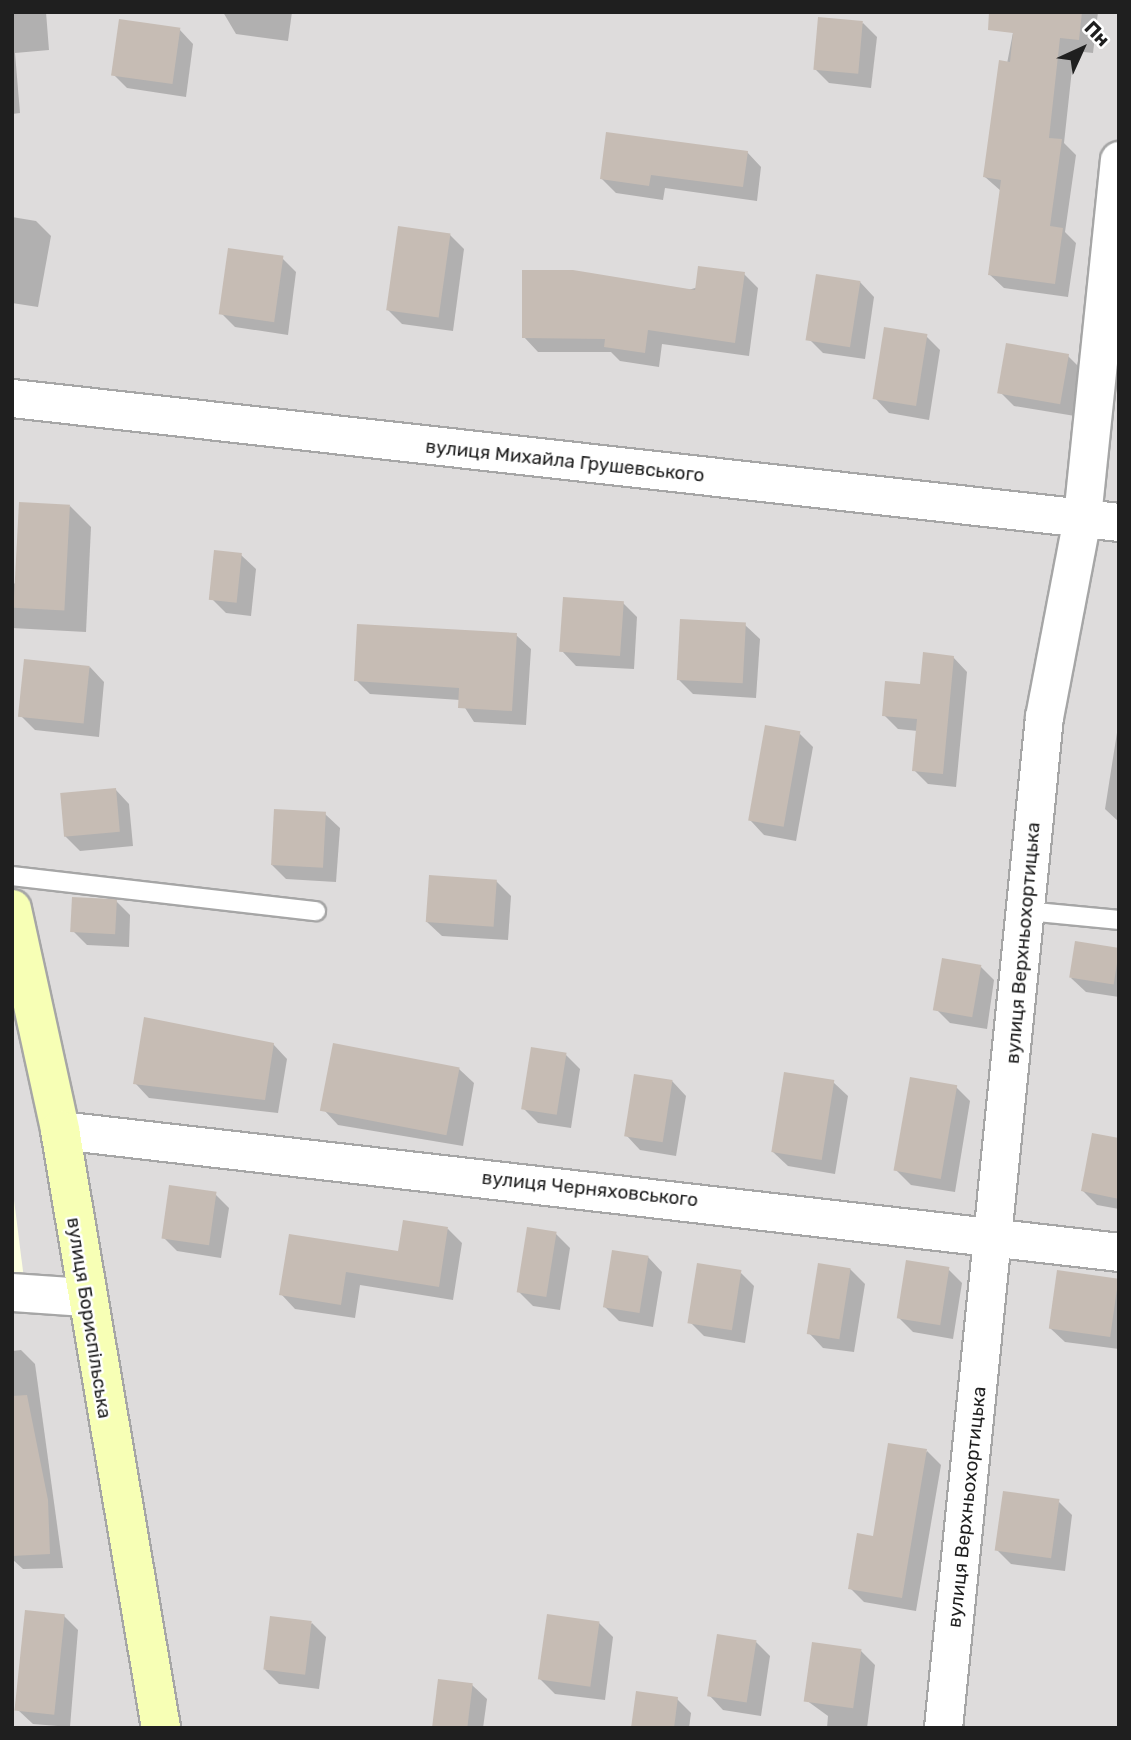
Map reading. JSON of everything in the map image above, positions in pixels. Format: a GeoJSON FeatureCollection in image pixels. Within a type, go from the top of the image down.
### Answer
{"type":"FeatureCollection","features":[{"type":"Feature","properties":{"kind":"main road","name":"вулиця Бориспільська"},"geometry":{"type":"LineString","coordinates":[[14,926],[60,1130],[84,1297],[161,1728]]}},
{"type":"Feature","properties":{"kind":"street","name":"вулиця Верхньохортицька"},"geometry":{"type":"LineString","coordinates":[[943,1728],[996,1238],[1044,717],[1082,517],[1119,160]]}},
{"type":"Feature","properties":{"kind":"street","name":"вулиця Михайла Грушевського"},"geometry":{"type":"LineString","coordinates":[[12,398],[1119,522]]}},
{"type":"Feature","properties":{"kind":"street","name":"вулиця Черняховського"},"geometry":{"type":"LineString","coordinates":[[60,1130],[1119,1252]]}},
{"type":"Feature","properties":{"kind":"street"},"geometry":{"type":"LineString","coordinates":[[12,1292],[84,1297]]}},
{"type":"Feature","properties":{"kind":"lane"},"geometry":{"type":"LineString","coordinates":[[12,876],[316,911]]}},
{"type":"Feature","properties":{"kind":"lane"},"geometry":{"type":"LineString","coordinates":[[1026,911],[1119,920]]}},
{"type":"Feature","properties":{"kind":"shaded area"},"geometry":{"type":"Polygon","coordinates":[[[12,12],[1119,12],[1119,1728],[12,1728],[12,12]]]}},
{"type":"Feature","properties":{"kind":"shaded area"},"geometry":{"type":"Polygon","coordinates":[[[12,1184],[24,1279],[12,1278],[12,1184]]]}},
{"type":"Feature","properties":{"kind":"building"},"geometry":{"type":"Polygon","coordinates":[[[989,12],[1082,12],[1079,40],[1060,38],[1049,138],[1062,139],[1050,226],[1063,228],[1055,284],[988,275],[1001,180],[983,177],[999,60],[1010,62],[1013,33],[988,30],[989,12]]]}},
{"type":"Feature","properties":{"kind":"building"},"geometry":{"type":"Polygon","coordinates":[[[818,17],[863,21],[858,74],[813,70],[818,17]]]}},
{"type":"Feature","properties":{"kind":"building"},"geometry":{"type":"Polygon","coordinates":[[[119,19],[180,28],[172,84],[111,75],[119,19]]]}},
{"type":"Feature","properties":{"kind":"building"},"geometry":{"type":"Polygon","coordinates":[[[606,132],[748,151],[743,187],[651,175],[649,186],[600,179],[606,132]]]}},
{"type":"Feature","properties":{"kind":"building"},"geometry":{"type":"Polygon","coordinates":[[[398,226],[450,233],[439,318],[386,310],[398,226]]]}},
{"type":"Feature","properties":{"kind":"building"},"geometry":{"type":"Polygon","coordinates":[[[228,248],[283,256],[274,322],[219,314],[228,248]]]}},
{"type":"Feature","properties":{"kind":"building"},"geometry":{"type":"Polygon","coordinates":[[[698,266],[745,272],[735,343],[648,330],[645,353],[604,347],[605,339],[522,338],[522,270],[573,270],[695,290],[698,266]]]}},
{"type":"Feature","properties":{"kind":"building"},"geometry":{"type":"Polygon","coordinates":[[[816,274],[860,281],[850,347],[806,340],[816,274]]]}},
{"type":"Feature","properties":{"kind":"building"},"geometry":{"type":"Polygon","coordinates":[[[884,327],[927,334],[916,406],[873,399],[884,327]]]}},
{"type":"Feature","properties":{"kind":"building"},"geometry":{"type":"Polygon","coordinates":[[[1006,343],[1069,354],[1060,404],[997,393],[1006,343]]]}},
{"type":"Feature","properties":{"kind":"building"},"geometry":{"type":"Polygon","coordinates":[[[19,502],[70,505],[64,611],[13,608],[19,502]]]}},
{"type":"Feature","properties":{"kind":"building"},"geometry":{"type":"Polygon","coordinates":[[[214,550],[242,553],[237,603],[209,600],[214,550]]]}},
{"type":"Feature","properties":{"kind":"building"},"geometry":{"type":"Polygon","coordinates":[[[563,597],[624,601],[620,656],[559,652],[563,597]]]}},
{"type":"Feature","properties":{"kind":"building"},"geometry":{"type":"Polygon","coordinates":[[[680,619],[746,622],[743,683],[677,680],[680,619]]]}},
{"type":"Feature","properties":{"kind":"building"},"geometry":{"type":"Polygon","coordinates":[[[357,624],[517,633],[512,711],[458,708],[459,688],[354,681],[357,624]]]}},
{"type":"Feature","properties":{"kind":"building"},"geometry":{"type":"Polygon","coordinates":[[[923,652],[954,656],[943,774],[912,771],[917,719],[882,716],[885,681],[920,684],[923,652]]]}},
{"type":"Feature","properties":{"kind":"building"},"geometry":{"type":"Polygon","coordinates":[[[24,659],[90,666],[84,724],[18,717],[24,659]]]}},
{"type":"Feature","properties":{"kind":"building"},"geometry":{"type":"Polygon","coordinates":[[[765,725],[800,731],[784,827],[748,821],[765,725]]]}},
{"type":"Feature","properties":{"kind":"building"},"geometry":{"type":"Polygon","coordinates":[[[116,788],[120,832],[64,837],[60,793],[116,788]]]}},
{"type":"Feature","properties":{"kind":"building"},"geometry":{"type":"Polygon","coordinates":[[[274,809],[326,812],[323,868],[271,865],[274,809]]]}},
{"type":"Feature","properties":{"kind":"building"},"geometry":{"type":"Polygon","coordinates":[[[429,875],[497,880],[494,927],[426,922],[429,875]]]}},
{"type":"Feature","properties":{"kind":"building"},"geometry":{"type":"Polygon","coordinates":[[[72,897],[117,899],[115,934],[70,932],[72,897]]]}},
{"type":"Feature","properties":{"kind":"building"},"geometry":{"type":"Polygon","coordinates":[[[1075,941],[1119,948],[1114,985],[1069,978],[1075,941]]]}},
{"type":"Feature","properties":{"kind":"building"},"geometry":{"type":"Polygon","coordinates":[[[942,958],[981,965],[972,1017],[933,1010],[942,958]]]}},
{"type":"Feature","properties":{"kind":"building"},"geometry":{"type":"Polygon","coordinates":[[[144,1017],[274,1043],[265,1100],[133,1084],[144,1017]]]}},
{"type":"Feature","properties":{"kind":"building"},"geometry":{"type":"Polygon","coordinates":[[[333,1043],[460,1068],[446,1135],[320,1111],[333,1043]]]}},
{"type":"Feature","properties":{"kind":"building"},"geometry":{"type":"Polygon","coordinates":[[[531,1047],[567,1053],[557,1115],[521,1109],[531,1047]]]}},
{"type":"Feature","properties":{"kind":"building"},"geometry":{"type":"Polygon","coordinates":[[[784,1072],[834,1080],[822,1160],[771,1152],[784,1072]]]}},
{"type":"Feature","properties":{"kind":"building"},"geometry":{"type":"Polygon","coordinates":[[[634,1074],[673,1080],[663,1142],[624,1136],[634,1074]]]}},
{"type":"Feature","properties":{"kind":"building"},"geometry":{"type":"Polygon","coordinates":[[[910,1077],[957,1085],[941,1179],[894,1171],[910,1077]]]}},
{"type":"Feature","properties":{"kind":"building"},"geometry":{"type":"Polygon","coordinates":[[[1092,1133],[1119,1138],[1119,1199],[1081,1191],[1092,1133]]]}},
{"type":"Feature","properties":{"kind":"building"},"geometry":{"type":"Polygon","coordinates":[[[169,1185],[217,1192],[209,1245],[161,1238],[169,1185]]]}},
{"type":"Feature","properties":{"kind":"building"},"geometry":{"type":"Polygon","coordinates":[[[403,1220],[448,1227],[439,1287],[346,1272],[341,1305],[279,1295],[289,1234],[398,1251],[403,1220]]]}},
{"type":"Feature","properties":{"kind":"building"},"geometry":{"type":"Polygon","coordinates":[[[527,1227],[557,1232],[546,1297],[517,1292],[527,1227]]]}},
{"type":"Feature","properties":{"kind":"building"},"geometry":{"type":"Polygon","coordinates":[[[612,1250],[649,1256],[639,1313],[603,1307],[612,1250]]]}},
{"type":"Feature","properties":{"kind":"building"},"geometry":{"type":"Polygon","coordinates":[[[906,1260],[949,1267],[940,1325],[897,1318],[906,1260]]]}},
{"type":"Feature","properties":{"kind":"building"},"geometry":{"type":"Polygon","coordinates":[[[697,1263],[741,1270],[732,1330],[687,1323],[697,1263]]]}},
{"type":"Feature","properties":{"kind":"building"},"geometry":{"type":"Polygon","coordinates":[[[818,1263],[851,1268],[839,1339],[807,1334],[818,1263]]]}},
{"type":"Feature","properties":{"kind":"building"},"geometry":{"type":"Polygon","coordinates":[[[1057,1270],[1118,1279],[1110,1337],[1049,1328],[1057,1270]]]}},
{"type":"Feature","properties":{"kind":"building"},"geometry":{"type":"Polygon","coordinates":[[[27,1395],[48,1500],[50,1554],[12,1556],[12,1396],[27,1395]]]}},
{"type":"Feature","properties":{"kind":"building"},"geometry":{"type":"Polygon","coordinates":[[[888,1443],[927,1449],[902,1598],[848,1589],[857,1533],[873,1536],[888,1443]]]}},
{"type":"Feature","properties":{"kind":"building"},"geometry":{"type":"Polygon","coordinates":[[[1003,1491],[1059,1499],[1051,1558],[995,1550],[1003,1491]]]}},
{"type":"Feature","properties":{"kind":"building"},"geometry":{"type":"Polygon","coordinates":[[[25,1610],[65,1614],[54,1715],[14,1710],[25,1610]]]}},
{"type":"Feature","properties":{"kind":"building"},"geometry":{"type":"Polygon","coordinates":[[[547,1614],[599,1621],[590,1687],[538,1679],[547,1614]]]}},
{"type":"Feature","properties":{"kind":"building"},"geometry":{"type":"Polygon","coordinates":[[[270,1616],[312,1621],[305,1675],[263,1670],[270,1616]]]}},
{"type":"Feature","properties":{"kind":"building"},"geometry":{"type":"Polygon","coordinates":[[[717,1634],[757,1640],[747,1702],[707,1696],[717,1634]]]}},
{"type":"Feature","properties":{"kind":"building"},"geometry":{"type":"Polygon","coordinates":[[[812,1642],[862,1649],[853,1708],[804,1701],[812,1642]]]}},
{"type":"Feature","properties":{"kind":"building"},"geometry":{"type":"Polygon","coordinates":[[[438,1679],[473,1683],[467,1728],[432,1728],[438,1679]]]}},
{"type":"Feature","properties":{"kind":"building"},"geometry":{"type":"Polygon","coordinates":[[[636,1691],[678,1697],[674,1728],[631,1728],[636,1691]]]}}]}
